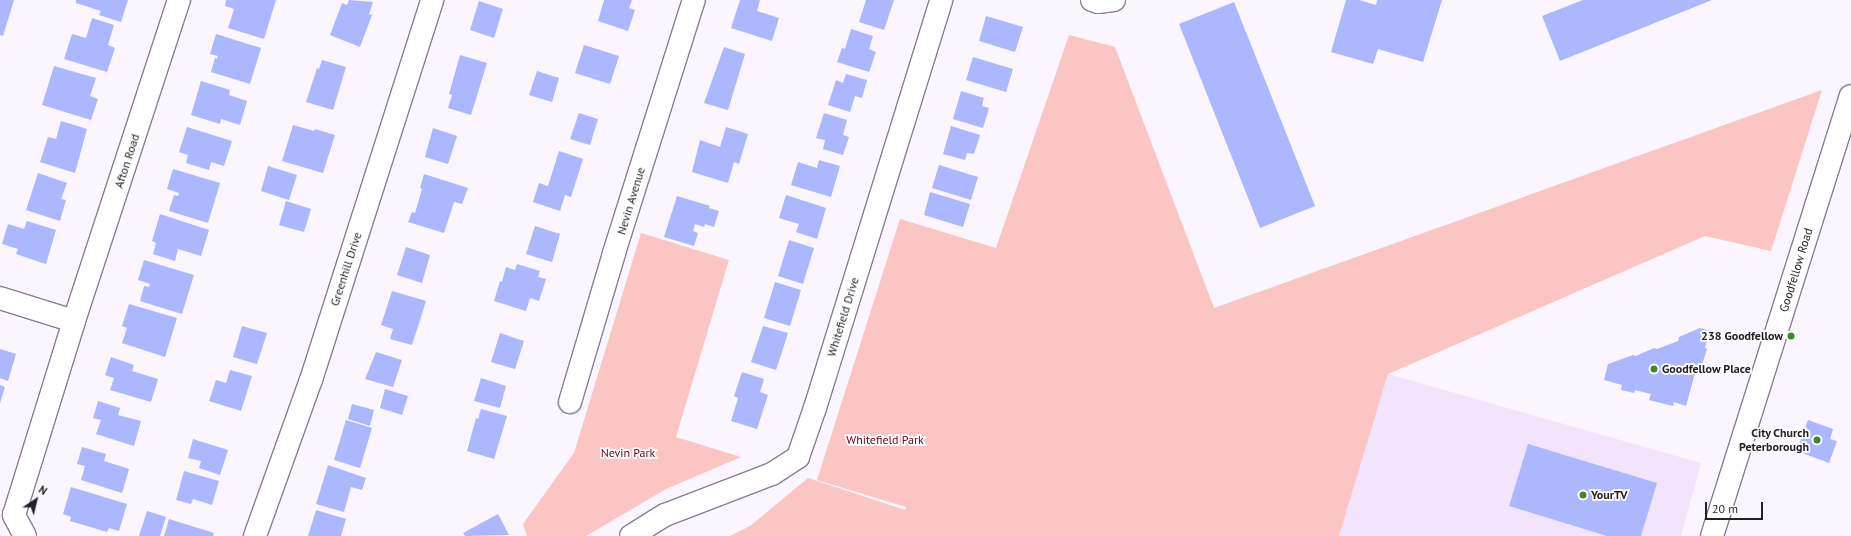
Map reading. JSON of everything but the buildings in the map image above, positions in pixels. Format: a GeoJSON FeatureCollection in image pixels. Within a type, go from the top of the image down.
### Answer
{"type":"FeatureCollection","features":[{"type":"Feature","properties":{"kind":"street","name":"Afton Road"},"geometry":{"type":"LineString","coordinates":[[25,536],[14,515],[74,321],[179,0]]}},
{"type":"Feature","properties":{"kind":"street","name":"Greenhill Drive"},"geometry":{"type":"LineString","coordinates":[[256,536],[311,380],[432,0]]}},
{"type":"Feature","properties":{"kind":"street","name":"Nevin Avenue"},"geometry":{"type":"LineString","coordinates":[[570,402],[612,261],[694,0]]}},
{"type":"Feature","properties":{"kind":"street","name":"Whitefield Drive"},"geometry":{"type":"LineString","coordinates":[[631,536],[664,515],[772,474],[798,457],[815,408],[941,0]]}},
{"type":"Feature","properties":{"kind":"street"},"geometry":{"type":"LineString","coordinates":[[1092,0],[1098,2],[1114,0]]}},
{"type":"Feature","properties":{"kind":"street","name":"Goodfellow Road"},"geometry":{"type":"LineString","coordinates":[[1712,536],[1851,96]]}},
{"type":"Feature","properties":{"kind":"street"},"geometry":{"type":"LineString","coordinates":[[0,298],[74,321]]}},
{"type":"Feature","properties":{"kind":"shaded area"},"geometry":{"type":"Polygon","coordinates":[[[1388,374],[1701,463],[1681,536],[1339,536],[1388,374]]]}},
{"type":"Feature","properties":{"kind":"green space","name":"Whitefield Park"},"geometry":{"type":"Polygon","coordinates":[[[1069,35],[1115,47],[1214,308],[1822,90],[1771,251],[1705,236],[1388,374],[1339,536],[730,536],[750,526],[808,478],[905,510],[906,507],[817,480],[900,219],[996,248],[1069,35]]]}},
{"type":"Feature","properties":{"kind":"green space","name":"Nevin Park"},"geometry":{"type":"Polygon","coordinates":[[[641,233],[729,260],[676,437],[741,457],[666,489],[586,536],[527,536],[523,524],[574,453],[641,233]]]}},
{"type":"Feature","properties":{"kind":"place","name":"238 Goodfellow"},"geometry":{"type":"Point","coordinates":[1791,336]}},
{"type":"Feature","properties":{"kind":"place","name":"Goodfellow Place"},"geometry":{"type":"Point","coordinates":[1654,369]}},
{"type":"Feature","properties":{"kind":"place","name":"City Church Peterborough"},"geometry":{"type":"Point","coordinates":[1817,440]}},
{"type":"Feature","properties":{"kind":"place","name":"YourTV"},"geometry":{"type":"Point","coordinates":[1583,495]}}]}
